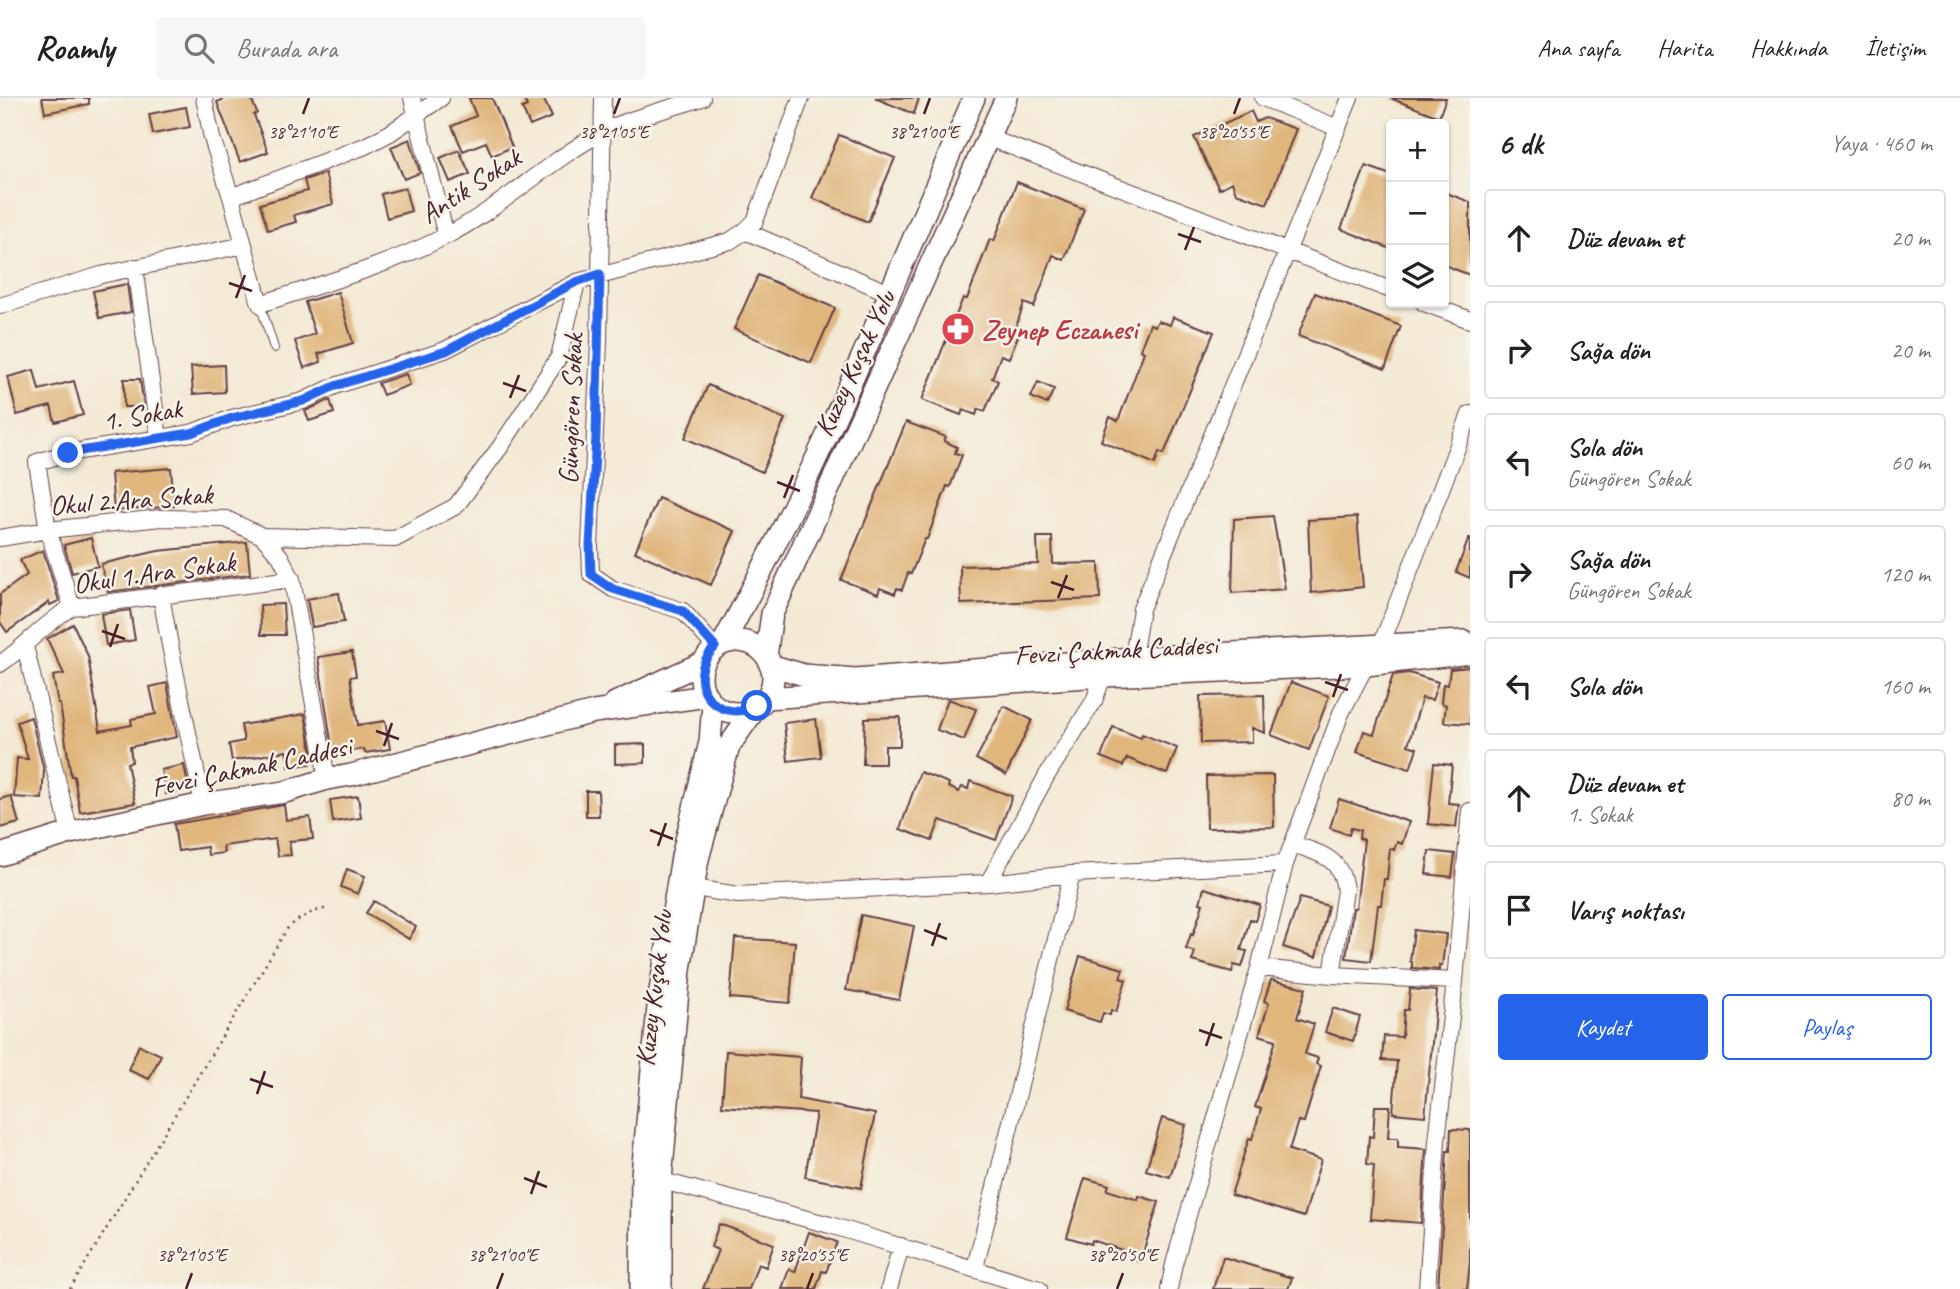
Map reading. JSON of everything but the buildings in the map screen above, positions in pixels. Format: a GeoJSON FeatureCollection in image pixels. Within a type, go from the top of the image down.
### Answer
{"type":"FeatureCollection","features":[{"type":"Feature","properties":{"kind":"main road","name":"Kuzey Kuşak Yolu"},"geometry":{"type":"LineString","coordinates":[[714,651],[770,558],[974,98]]}},
{"type":"Feature","properties":{"kind":"main road","name":"Kuzey Kuşak Yolu"},"geometry":{"type":"LineString","coordinates":[[768,660],[772,614],[1006,98]]}},
{"type":"Feature","properties":{"kind":"main road"},"geometry":{"type":"LineString","coordinates":[[594,712],[739,641],[754,645],[768,660],[804,675],[855,679],[1133,658],[1470,640]]}},
{"type":"Feature","properties":{"kind":"main road"},"geometry":{"type":"LineString","coordinates":[[714,651],[701,680],[710,700],[723,710],[735,712],[747,711],[761,702],[771,688],[773,676],[768,660]]}},
{"type":"Feature","properties":{"kind":"main road","name":"Fevzi Çakmak Caddesi"},"geometry":{"type":"LineString","coordinates":[[761,702],[1103,676],[1366,665],[1470,653]]}},
{"type":"Feature","properties":{"kind":"main road","name":"Kuzey Kuşak Yolu"},"geometry":{"type":"LineString","coordinates":[[661,1289],[652,1178],[659,997],[682,856],[710,742],[710,700]]}},
{"type":"Feature","properties":{"kind":"main road"},"geometry":{"type":"LineString","coordinates":[[594,712],[710,700]]}},
{"type":"Feature","properties":{"kind":"main road","name":"Kuzey Kuşak Yolu"},"geometry":{"type":"LineString","coordinates":[[641,1289],[652,1178],[680,969],[698,859],[729,746],[761,702]]}},
{"type":"Feature","properties":{"kind":"main road","name":"Fevzi Çakmak Caddesi"},"geometry":{"type":"LineString","coordinates":[[0,855],[70,833],[203,804],[285,792],[594,712]]}},
{"type":"Feature","properties":{"kind":"street"},"geometry":{"type":"LineString","coordinates":[[204,98],[212,138],[260,304]]}},
{"type":"Feature","properties":{"kind":"street"},"geometry":{"type":"LineString","coordinates":[[412,98],[446,236]]}},
{"type":"Feature","properties":{"kind":"street"},"geometry":{"type":"LineString","coordinates":[[231,197],[365,146],[418,115],[440,98]]}},
{"type":"Feature","properties":{"kind":"street","name":"Güngören Sokak"},"geometry":{"type":"LineString","coordinates":[[603,98],[591,574],[613,589],[683,611],[714,651]]}},
{"type":"Feature","properties":{"kind":"street","name":"Antik Sokak"},"geometry":{"type":"LineString","coordinates":[[260,304],[359,272],[446,236],[546,167],[603,132],[702,98]]}},
{"type":"Feature","properties":{"kind":"street"},"geometry":{"type":"LineString","coordinates":[[801,98],[755,220],[745,232],[889,293]]}},
{"type":"Feature","properties":{"kind":"street"},"geometry":{"type":"LineString","coordinates":[[1263,98],[1338,128]]}},
{"type":"Feature","properties":{"kind":"street"},"geometry":{"type":"LineString","coordinates":[[1133,658],[1141,609],[1350,98]]}},
{"type":"Feature","properties":{"kind":"street"},"geometry":{"type":"LineString","coordinates":[[989,138],[1386,288]]}},
{"type":"Feature","properties":{"kind":"street","name":"1. Sokak"},"geometry":{"type":"LineString","coordinates":[[48,530],[37,462],[68,453],[191,433],[254,411],[303,401],[335,386],[446,351],[576,282],[730,241],[745,232]]}},
{"type":"Feature","properties":{"kind":"street"},"geometry":{"type":"LineString","coordinates":[[0,306],[101,275],[244,245]]}},
{"type":"Feature","properties":{"kind":"street"},"geometry":{"type":"LineString","coordinates":[[135,267],[159,438]]}},
{"type":"Feature","properties":{"kind":"street"},"geometry":{"type":"LineString","coordinates":[[262,536],[395,539],[456,506],[501,446],[559,357],[576,282]]}},
{"type":"Feature","properties":{"kind":"street"},"geometry":{"type":"LineString","coordinates":[[1438,308],[1470,320]]}},
{"type":"Feature","properties":{"kind":"street"},"geometry":{"type":"LineString","coordinates":[[1169,1289],[1259,968],[1285,863],[1341,713],[1366,665],[1381,645],[1470,414]]}},
{"type":"Feature","properties":{"kind":"street","name":"Okul 2.Ara Sokak"},"geometry":{"type":"LineString","coordinates":[[0,538],[161,518],[226,519],[262,536]]}},
{"type":"Feature","properties":{"kind":"street"},"geometry":{"type":"LineString","coordinates":[[48,530],[72,607]]}},
{"type":"Feature","properties":{"kind":"street"},"geometry":{"type":"LineString","coordinates":[[262,536],[281,556],[292,579],[327,779]]}},
{"type":"Feature","properties":{"kind":"street","name":"Okul 1.Ara Sokak"},"geometry":{"type":"LineString","coordinates":[[0,664],[25,646],[50,620],[72,607],[292,579]]}},
{"type":"Feature","properties":{"kind":"street"},"geometry":{"type":"LineString","coordinates":[[161,594],[172,662],[203,804]]}},
{"type":"Feature","properties":{"kind":"street"},"geometry":{"type":"LineString","coordinates":[[25,646],[70,833]]}},
{"type":"Feature","properties":{"kind":"street"},"geometry":{"type":"LineString","coordinates":[[988,883],[1047,775],[1094,701],[1103,676]]}},
{"type":"Feature","properties":{"kind":"street"},"geometry":{"type":"LineString","coordinates":[[1427,1289],[1437,1141],[1470,811]]}},
{"type":"Feature","properties":{"kind":"street"},"geometry":{"type":"LineString","coordinates":[[1293,844],[1326,857],[1338,866],[1343,878],[1345,890],[1332,975]]}},
{"type":"Feature","properties":{"kind":"street"},"geometry":{"type":"LineString","coordinates":[[694,888],[738,895],[988,883],[1072,874],[1285,863]]}},
{"type":"Feature","properties":{"kind":"street"},"geometry":{"type":"LineString","coordinates":[[975,1268],[1072,874]]}},
{"type":"Feature","properties":{"kind":"street"},"geometry":{"type":"LineString","coordinates":[[1259,968],[1332,975],[1455,981]]}},
{"type":"Feature","properties":{"kind":"street"},"geometry":{"type":"LineString","coordinates":[[652,1178],[901,1246],[1039,1289]]}},
{"type":"Feature","properties":{"kind":"street"},"geometry":{"type":"LineString","coordinates":[[889,1289],[901,1246]]}},
{"type":"Feature","properties":{"kind":"lane"},"geometry":{"type":"LineString","coordinates":[[260,304],[274,348]]}},
{"type":"Feature","properties":{"kind":"path"},"geometry":{"type":"LineString","coordinates":[[70,1289],[287,929],[299,917],[315,910],[329,908]]}},
{"type":"Feature","properties":{"kind":"place","name":"Zeynep Eczanesi"},"geometry":{"type":"Point","coordinates":[958,329]}},
{"type":"Feature","properties":{"kind":"route"},"geometry":{"type":"LineString","coordinates":[[68,453],[191,433],[254,411],[303,401],[335,386],[446,351],[576,282],[600,274],[591,574],[629,596],[683,611],[715,647],[704,662],[701,680],[713,704],[723,710],[735,712],[747,711],[757,706]]}}]}
